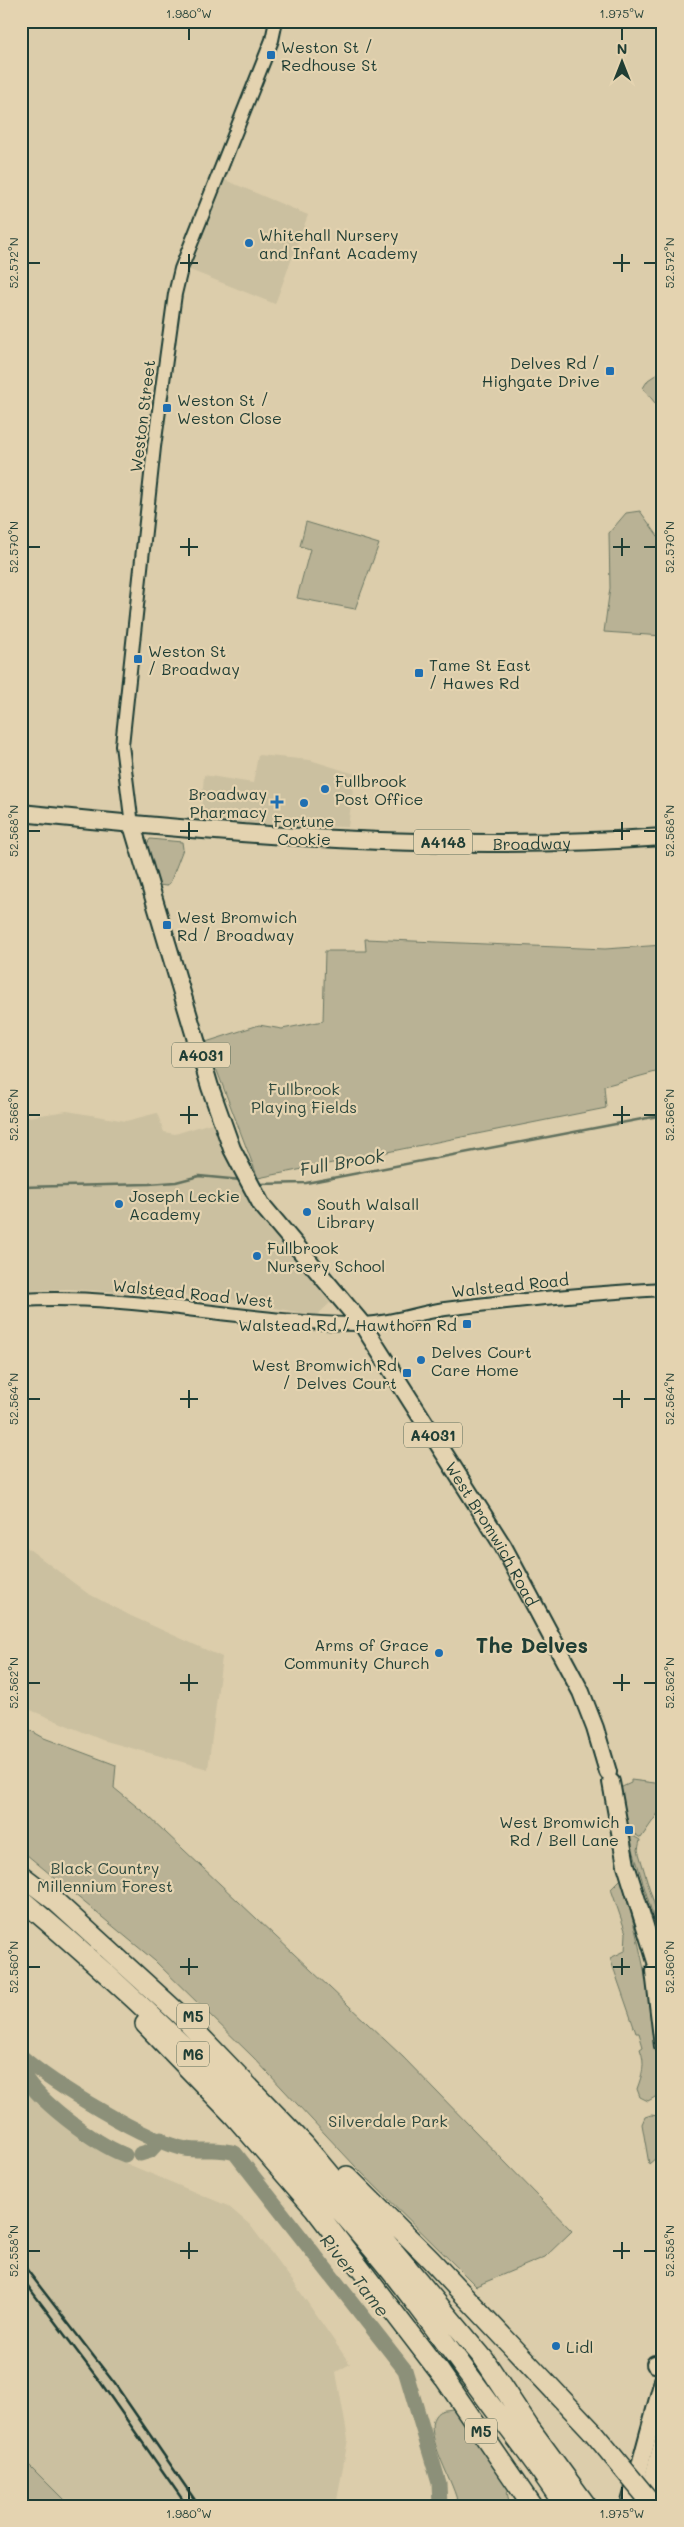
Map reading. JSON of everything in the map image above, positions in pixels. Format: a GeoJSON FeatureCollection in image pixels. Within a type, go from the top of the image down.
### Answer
{"type":"FeatureCollection","features":[{"type":"Feature","properties":{"kind":"highway","name":"M5"},"geometry":{"type":"LineString","coordinates":[[21,1865],[63,1897],[172,1995],[430,2259],[592,2431],[654,2506]]}},
{"type":"Feature","properties":{"kind":"highway","name":"M6"},"geometry":{"type":"LineString","coordinates":[[21,1875],[55,1901],[179,2014],[305,2145],[484,2359],[534,2433],[564,2506]]}},
{"type":"Feature","properties":{"kind":"highway","name":"M6"},"geometry":{"type":"LineString","coordinates":[[21,1899],[160,2021],[318,2186],[402,2285],[547,2464],[586,2506]]}},
{"type":"Feature","properties":{"kind":"highway","name":"M5"},"geometry":{"type":"LineString","coordinates":[[46,1919],[234,2116],[314,2208],[444,2378]]}},
{"type":"Feature","properties":{"kind":"highway","name":"M5"},"geometry":{"type":"LineString","coordinates":[[318,2186],[444,2378],[532,2506]]}},
{"type":"Feature","properties":{"kind":"main road","name":"A4148"},"geometry":{"type":"LineString","coordinates":[[21,813],[132,825]]}},
{"type":"Feature","properties":{"kind":"main road","name":"Broadway"},"geometry":{"type":"LineString","coordinates":[[132,825],[257,836],[396,842],[564,842],[663,837]]}},
{"type":"Feature","properties":{"kind":"main road","name":"West Bromwich Road"},"geometry":{"type":"LineString","coordinates":[[132,825],[210,1087],[232,1149],[254,1193],[261,1204],[362,1324],[503,1546],[581,1692],[595,1728],[610,1777],[626,1865],[663,1984]]}},
{"type":"Feature","properties":{"kind":"main road","name":"West Bromwich Road"},"geometry":{"type":"LineString","coordinates":[[652,1952],[663,2046]]}},
{"type":"Feature","properties":{"kind":"main road"},"geometry":{"type":"LineString","coordinates":[[629,2506],[663,2380]]}},
{"type":"Feature","properties":{"kind":"main road"},"geometry":{"type":"LineString","coordinates":[[645,2506],[663,2441]]}},
{"type":"Feature","properties":{"kind":"street","name":"Weston Street"},"geometry":{"type":"LineString","coordinates":[[132,825],[122,745],[154,447],[175,294],[181,269],[223,168],[276,24]]}},
{"type":"Feature","properties":{"kind":"street","name":"Walstead Road"},"geometry":{"type":"LineString","coordinates":[[362,1324],[440,1310],[516,1300],[663,1289]]}},
{"type":"Feature","properties":{"kind":"street","name":"Walstead Road West"},"geometry":{"type":"LineString","coordinates":[[21,1300],[69,1299],[125,1302],[319,1323],[362,1324]]}},
{"type":"Feature","properties":{"kind":"shaded area","name":"Whitehall Nursery and Infant Academy"},"geometry":{"type":"Polygon","coordinates":[[[225,180],[308,215],[275,304],[190,270],[225,180]]]}},
{"type":"Feature","properties":{"kind":"shaded area"},"geometry":{"type":"Polygon","coordinates":[[[258,755],[310,760],[355,774],[348,827],[265,825],[212,820],[213,811],[201,811],[204,775],[253,783],[258,755]]]}},
{"type":"Feature","properties":{"kind":"shaded area","name":"Joseph Leckie Academy"},"geometry":{"type":"Polygon","coordinates":[[[67,1111],[126,1121],[157,1113],[164,1132],[175,1134],[211,1123],[242,1186],[330,1303],[316,1316],[229,1299],[68,1289],[21,1291],[21,1118],[67,1111]]]}},
{"type":"Feature","properties":{"kind":"shaded area"},"geometry":{"type":"Polygon","coordinates":[[[21,1543],[87,1593],[131,1616],[222,1657],[208,1769],[102,1740],[21,1706],[21,1543]]]}},
{"type":"Feature","properties":{"kind":"shaded area"},"geometry":{"type":"Polygon","coordinates":[[[21,2083],[118,2160],[228,2206],[250,2225],[294,2283],[350,2364],[336,2372],[348,2439],[336,2506],[70,2506],[21,2457],[21,2083]]]}},
{"type":"Feature","properties":{"kind":"green space"},"geometry":{"type":"Polygon","coordinates":[[[663,370],[663,413],[643,388],[648,380],[663,370]]]}},
{"type":"Feature","properties":{"kind":"green space"},"geometry":{"type":"Polygon","coordinates":[[[640,511],[663,543],[663,636],[604,632],[610,588],[609,533],[626,513],[640,511]]]}},
{"type":"Feature","properties":{"kind":"green space"},"geometry":{"type":"Polygon","coordinates":[[[306,522],[379,544],[355,609],[297,598],[310,549],[300,546],[306,522]]]}},
{"type":"Feature","properties":{"kind":"green space"},"geometry":{"type":"Polygon","coordinates":[[[150,839],[182,842],[183,849],[170,883],[166,886],[159,885],[154,877],[147,844],[150,839]]]}},
{"type":"Feature","properties":{"kind":"green space","name":"Fullbrook Playing Fields"},"geometry":{"type":"Polygon","coordinates":[[[365,939],[605,949],[663,945],[663,1070],[604,1086],[606,1108],[258,1178],[206,1042],[259,1025],[282,1029],[323,1021],[325,951],[366,951],[365,939]]]}},
{"type":"Feature","properties":{"kind":"green space","name":"Silverdale Park"},"geometry":{"type":"Polygon","coordinates":[[[21,1725],[44,1738],[116,1765],[114,1788],[147,1815],[403,2057],[572,2231],[545,2257],[476,2286],[355,2166],[254,2058],[155,1961],[21,1850],[21,1725]]]}},
{"type":"Feature","properties":{"kind":"green space"},"geometry":{"type":"Polygon","coordinates":[[[631,1780],[663,1784],[663,1806],[641,1838],[629,1831],[626,1826],[620,1792],[622,1787],[631,1783],[631,1780]]]}},
{"type":"Feature","properties":{"kind":"green space"},"geometry":{"type":"Polygon","coordinates":[[[628,1833],[640,1840],[638,1850],[663,1934],[663,1949],[628,1833]]]}},
{"type":"Feature","properties":{"kind":"green space"},"geometry":{"type":"Polygon","coordinates":[[[621,1879],[629,1905],[647,1984],[655,2037],[659,2091],[657,2096],[648,2101],[640,2097],[637,2089],[643,2069],[640,2049],[643,2047],[639,2033],[636,2033],[610,1958],[625,1951],[626,1933],[611,1889],[621,1879]]]}},
{"type":"Feature","properties":{"kind":"green space"},"geometry":{"type":"Polygon","coordinates":[[[651,2115],[658,2116],[663,2122],[663,2152],[649,2164],[642,2124],[645,2117],[651,2115]]]}},
{"type":"Feature","properties":{"kind":"green space"},"geometry":{"type":"Polygon","coordinates":[[[456,2408],[510,2488],[507,2492],[510,2506],[458,2506],[436,2447],[432,2424],[437,2413],[456,2408]]]}},
{"type":"Feature","properties":{"kind":"green space"},"geometry":{"type":"Polygon","coordinates":[[[21,2457],[70,2506],[21,2506],[21,2457]]]}},
{"type":"Feature","properties":{"kind":"waterway","name":"Full Brook"},"geometry":{"type":"LineString","coordinates":[[258,1184],[306,1183],[663,1115]]}},
{"type":"Feature","properties":{"kind":"waterway","name":"Full Brook"},"geometry":{"type":"LineString","coordinates":[[21,1187],[149,1184],[176,1182],[199,1176],[241,1180]]}},
{"type":"Feature","properties":{"kind":"waterway","name":"River Tame"},"geometry":{"type":"LineString","coordinates":[[21,2056],[54,2081],[100,2110],[148,2135],[186,2149],[223,2150],[235,2153],[405,2370],[439,2483],[440,2506]]}},
{"type":"Feature","properties":{"kind":"waterway","name":"River Tame"},"geometry":{"type":"LineString","coordinates":[[21,2069],[27,2081],[66,2119],[98,2141],[125,2155]]}},
{"type":"Feature","properties":{"kind":"waterway","name":"River Tame"},"geometry":{"type":"LineString","coordinates":[[140,2154],[150,2151],[161,2139]]}},
{"type":"Feature","properties":{"kind":"railway"},"geometry":{"type":"LineString","coordinates":[[21,2262],[115,2384],[199,2506]]}},
{"type":"Feature","properties":{"kind":"railway"},"geometry":{"type":"LineString","coordinates":[[21,2277],[101,2383],[187,2506]]}},
{"type":"Feature","properties":{"kind":"place","name":"Weston St / Redhouse St"},"geometry":{"type":"Point","coordinates":[271,55]}},
{"type":"Feature","properties":{"kind":"place","name":"Whitehall Nursery and Infant Academy"},"geometry":{"type":"Point","coordinates":[249,243]}},
{"type":"Feature","properties":{"kind":"place","name":"Delves Rd / Highgate Drive"},"geometry":{"type":"Point","coordinates":[610,371]}},
{"type":"Feature","properties":{"kind":"place","name":"Weston St / Weston Close"},"geometry":{"type":"Point","coordinates":[167,408]}},
{"type":"Feature","properties":{"kind":"place","name":"Weston St / Broadway"},"geometry":{"type":"Point","coordinates":[138,659]}},
{"type":"Feature","properties":{"kind":"place","name":"Tame St East / Hawes Rd"},"geometry":{"type":"Point","coordinates":[419,673]}},
{"type":"Feature","properties":{"kind":"place","name":"Fullbrook Post Office"},"geometry":{"type":"Point","coordinates":[325,789]}},
{"type":"Feature","properties":{"kind":"place","name":"Broadway Pharmacy"},"geometry":{"type":"Point","coordinates":[277,802]}},
{"type":"Feature","properties":{"kind":"place","name":"Fortune Cookie"},"geometry":{"type":"Point","coordinates":[304,803]}},
{"type":"Feature","properties":{"kind":"place","name":"West Bromwich Rd / Broadway"},"geometry":{"type":"Point","coordinates":[167,925]}},
{"type":"Feature","properties":{"kind":"place","name":"Joseph Leckie Academy"},"geometry":{"type":"Point","coordinates":[119,1204]}},
{"type":"Feature","properties":{"kind":"place","name":"South Walsall Library"},"geometry":{"type":"Point","coordinates":[307,1212]}},
{"type":"Feature","properties":{"kind":"place","name":"Fullbrook Nursery School"},"geometry":{"type":"Point","coordinates":[257,1256]}},
{"type":"Feature","properties":{"kind":"place","name":"Walstead Rd / Hawthorn Rd"},"geometry":{"type":"Point","coordinates":[467,1324]}},
{"type":"Feature","properties":{"kind":"place","name":"Delves Court Care Home"},"geometry":{"type":"Point","coordinates":[421,1360]}},
{"type":"Feature","properties":{"kind":"place","name":"West Bromwich Rd / Delves Court"},"geometry":{"type":"Point","coordinates":[407,1373]}},
{"type":"Feature","properties":{"kind":"place","name":"Arms of Grace Community Church"},"geometry":{"type":"Point","coordinates":[439,1653]}},
{"type":"Feature","properties":{"kind":"place","name":"West Bromwich Rd / Bell Lane"},"geometry":{"type":"Point","coordinates":[629,1830]}},
{"type":"Feature","properties":{"kind":"place","name":"Lidl"},"geometry":{"type":"Point","coordinates":[556,2346]}},
{"type":"Feature","properties":{"kind":"district","name":"The Delves"},"geometry":{"type":"Point","coordinates":[532,1644]}},
{"type":"Feature","properties":{"kind":"park label","name":"Black Country Millennium Forest"},"geometry":{"type":"Point","coordinates":[105,1876]}}]}
